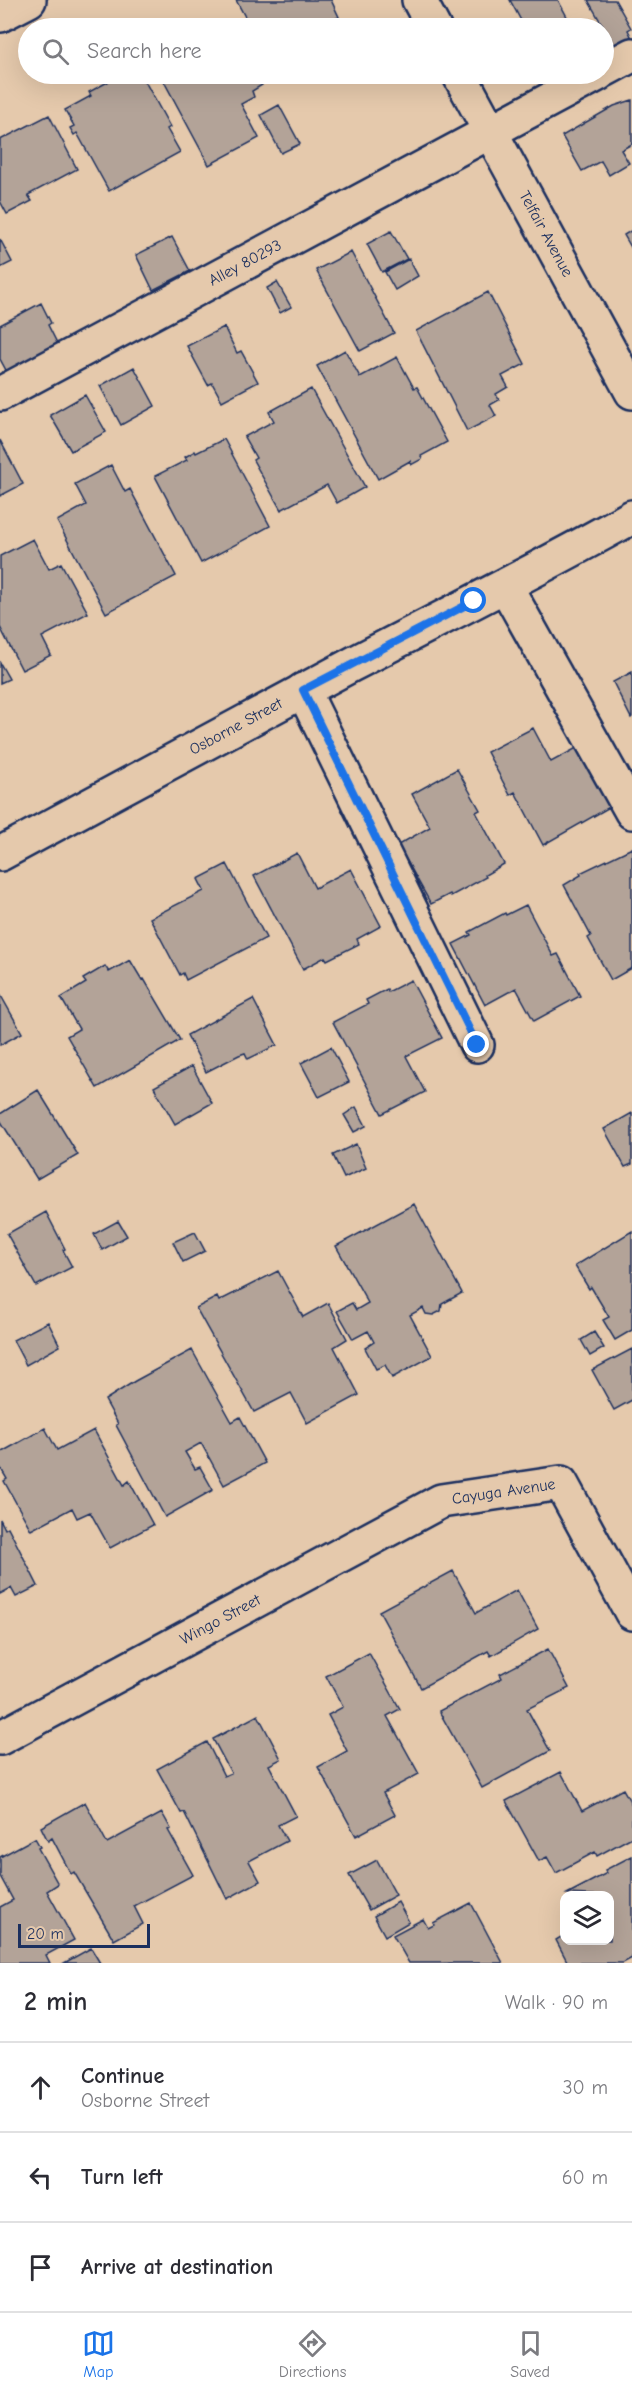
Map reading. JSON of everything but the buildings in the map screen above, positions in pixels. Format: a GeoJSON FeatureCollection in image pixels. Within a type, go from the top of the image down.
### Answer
{"type":"FeatureCollection","features":[{"type":"Feature","properties":{"kind":"street"},"geometry":{"type":"LineString","coordinates":[[0,15],[29,0]]}},
{"type":"Feature","properties":{"kind":"street"},"geometry":{"type":"LineString","coordinates":[[419,0],[429,18]]}},
{"type":"Feature","properties":{"kind":"street"},"geometry":{"type":"LineString","coordinates":[[614,64],[632,55]]}},
{"type":"Feature","properties":{"kind":"street","name":"Telfair Avenue"},"geometry":{"type":"LineString","coordinates":[[464,84],[632,392]]}},
{"type":"Feature","properties":{"kind":"street","name":"Alley 80293"},"geometry":{"type":"LineString","coordinates":[[0,394],[579,84]]}},
{"type":"Feature","properties":{"kind":"street","name":"Osborne Street"},"geometry":{"type":"LineString","coordinates":[[0,854],[303,690],[474,601],[506,587],[632,517]]}},
{"type":"Feature","properties":{"kind":"street"},"geometry":{"type":"LineString","coordinates":[[506,587],[632,812]]}},
{"type":"Feature","properties":{"kind":"street"},"geometry":{"type":"LineString","coordinates":[[303,690],[477,1045]]}},
{"type":"Feature","properties":{"kind":"street","name":"Cayuga Avenue"},"geometry":{"type":"LineString","coordinates":[[441,1501],[561,1483],[632,1613]]}},
{"type":"Feature","properties":{"kind":"street","name":"Wingo Street"},"geometry":{"type":"LineString","coordinates":[[0,1738],[441,1501]]}},
{"type":"Feature","properties":{"kind":"route"},"geometry":{"type":"LineString","coordinates":[[474,601],[303,690],[477,1045]]}}]}
